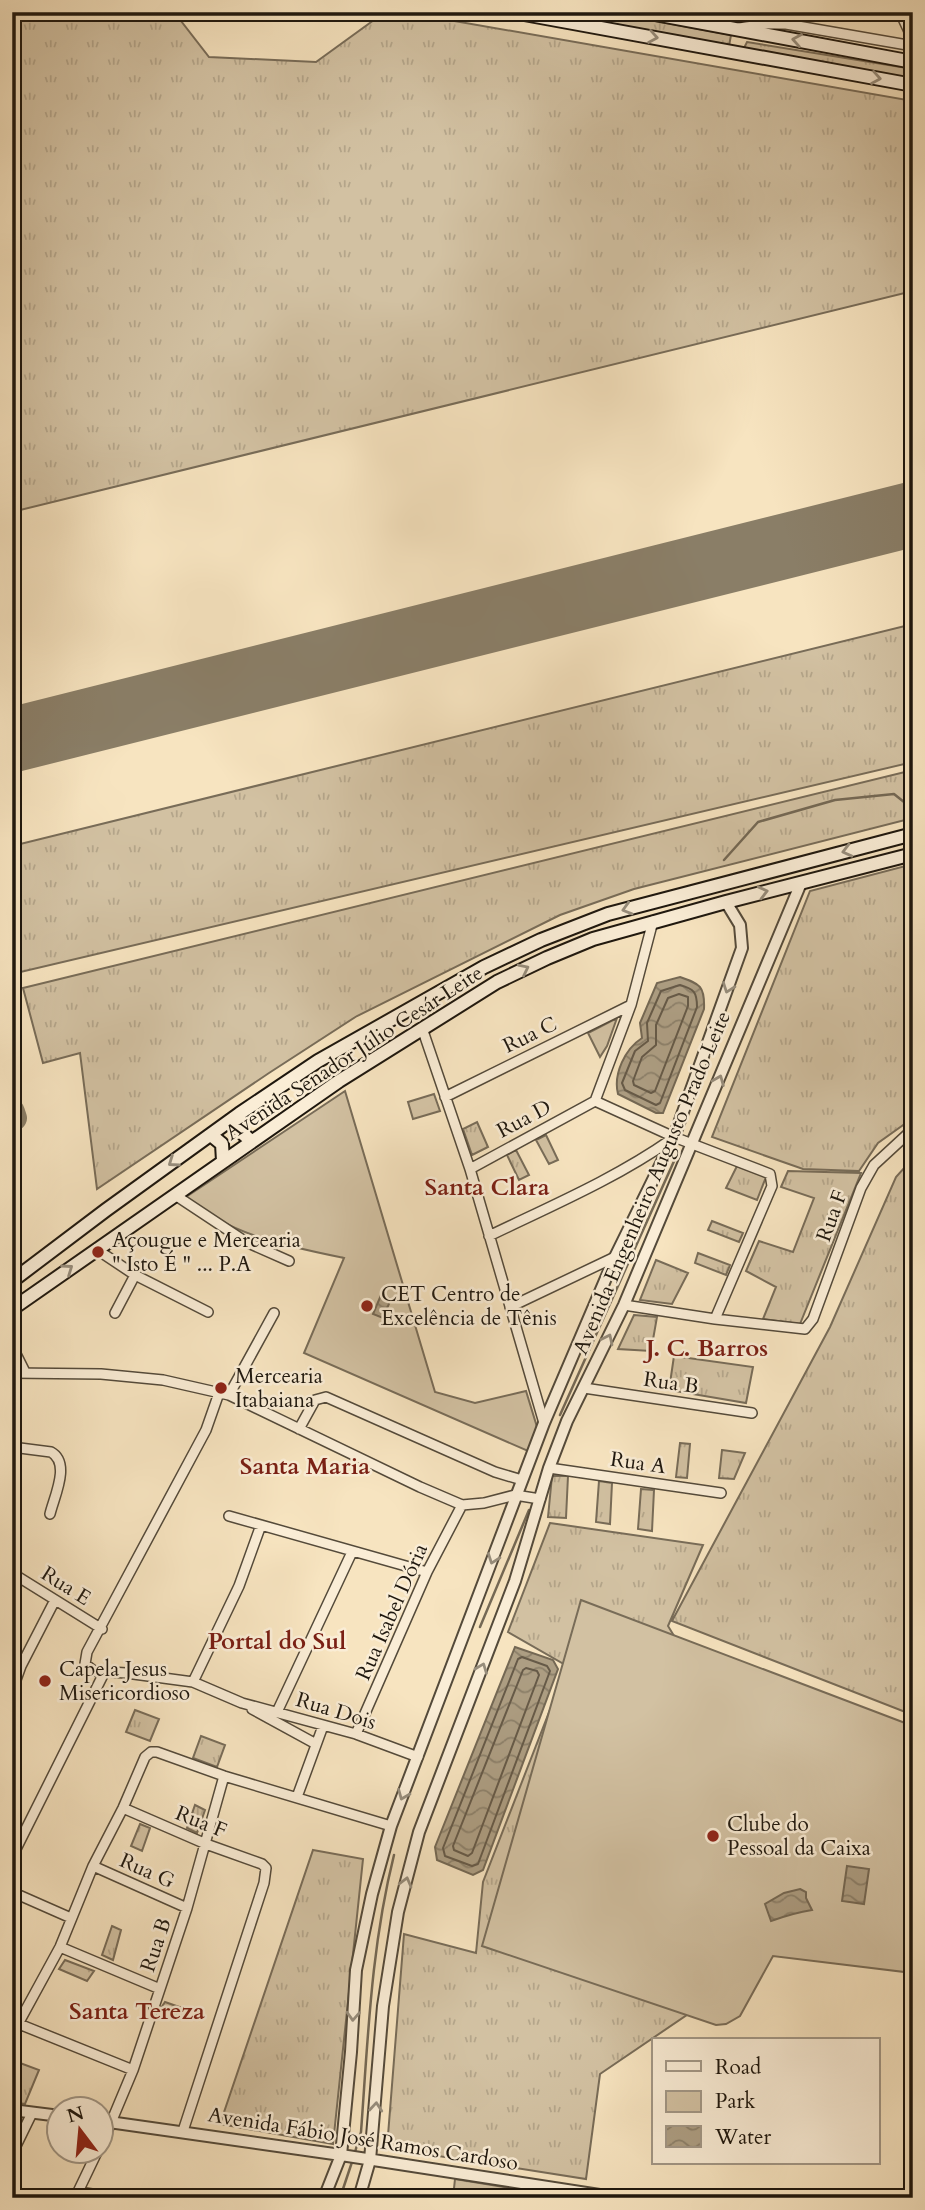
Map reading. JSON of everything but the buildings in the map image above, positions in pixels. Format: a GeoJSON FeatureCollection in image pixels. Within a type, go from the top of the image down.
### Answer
{"type":"FeatureCollection","features":[{"type":"Feature","properties":{"kind":"main road"},"geometry":{"type":"LineString","coordinates":[[513,12],[913,85]]}},
{"type":"Feature","properties":{"kind":"main road"},"geometry":{"type":"LineString","coordinates":[[644,12],[913,62]]}},
{"type":"Feature","properties":{"kind":"main road"},"geometry":{"type":"LineString","coordinates":[[735,52],[734,44],[739,30]]}},
{"type":"Feature","properties":{"kind":"main road","name":"Avenida Senador Júlio Cesár Leite"},"geometry":{"type":"LineString","coordinates":[[12,1281],[239,1114],[329,1055],[484,967],[541,940],[608,914],[913,834]]}},
{"type":"Feature","properties":{"kind":"main road","name":"Avenida Senador Júlio Cesár Leite"},"geometry":{"type":"LineString","coordinates":[[12,1309],[339,1080],[497,982],[593,939],[913,854]]}},
{"type":"Feature","properties":{"kind":"main road"},"geometry":{"type":"LineString","coordinates":[[239,1114],[240,1131],[251,1141]]}},
{"type":"Feature","properties":{"kind":"main road"},"geometry":{"type":"LineString","coordinates":[[211,1135],[222,1144],[223,1161]]}},
{"type":"Feature","properties":{"kind":"street"},"geometry":{"type":"LineString","coordinates":[[900,12],[913,40]]}},
{"type":"Feature","properties":{"kind":"street"},"geometry":{"type":"LineString","coordinates":[[739,30],[757,25],[786,24],[913,46]]}},
{"type":"Feature","properties":{"kind":"street"},"geometry":{"type":"LineString","coordinates":[[853,51],[857,35]]}},
{"type":"Feature","properties":{"kind":"street","name":"Avenida Engenheiro Augusto Prado Leite"},"geometry":{"type":"LineString","coordinates":[[359,2198],[366,2159],[383,2006],[401,1898],[419,1832],[515,1581],[549,1468],[567,1421],[624,1305],[801,883]]}},
{"type":"Feature","properties":{"kind":"street","name":"Avenida Engenheiro Augusto Prado Leite"},"geometry":{"type":"LineString","coordinates":[[324,2198],[343,2155],[356,1970],[372,1894],[391,1826],[544,1423],[615,1257],[674,1137],[742,948],[740,925],[726,902]]}},
{"type":"Feature","properties":{"kind":"street"},"geometry":{"type":"LineString","coordinates":[[624,1305],[715,1320],[773,1179],[764,1170],[674,1137],[595,1101],[631,1005],[653,921]]}},
{"type":"Feature","properties":{"kind":"street","name":"Rua C"},"geometry":{"type":"LineString","coordinates":[[445,1097],[631,1005]]}},
{"type":"Feature","properties":{"kind":"street"},"geometry":{"type":"LineString","coordinates":[[422,1028],[470,1169],[544,1423]]}},
{"type":"Feature","properties":{"kind":"street","name":"Rua D"},"geometry":{"type":"LineString","coordinates":[[470,1169],[595,1101]]}},
{"type":"Feature","properties":{"kind":"street","name":"Rua F"},"geometry":{"type":"LineString","coordinates":[[715,1320],[805,1329],[813,1319],[861,1188],[874,1165],[913,1129]]}},
{"type":"Feature","properties":{"kind":"street"},"geometry":{"type":"LineString","coordinates":[[489,1237],[642,1160],[674,1137]]}},
{"type":"Feature","properties":{"kind":"street"},"geometry":{"type":"LineString","coordinates":[[174,1195],[246,1242],[289,1261]]}},
{"type":"Feature","properties":{"kind":"street"},"geometry":{"type":"LineString","coordinates":[[96,1249],[135,1275],[208,1312]]}},
{"type":"Feature","properties":{"kind":"street"},"geometry":{"type":"LineString","coordinates":[[510,1307],[615,1257]]}},
{"type":"Feature","properties":{"kind":"street"},"geometry":{"type":"LineString","coordinates":[[115,1313],[135,1275]]}},
{"type":"Feature","properties":{"kind":"street"},"geometry":{"type":"LineString","coordinates":[[102,1629],[224,1394],[274,1313]]}},
{"type":"Feature","properties":{"kind":"street"},"geometry":{"type":"LineString","coordinates":[[12,1346],[25,1372]]}},
{"type":"Feature","properties":{"kind":"street"},"geometry":{"type":"LineString","coordinates":[[12,1373],[100,1374],[163,1380],[224,1394],[462,1505],[515,1495],[540,1499]]}},
{"type":"Feature","properties":{"kind":"street","name":"Rua B"},"geometry":{"type":"LineString","coordinates":[[584,1388],[752,1413]]}},
{"type":"Feature","properties":{"kind":"street"},"geometry":{"type":"LineString","coordinates":[[299,1429],[315,1399],[326,1397],[495,1472],[522,1480]]}},
{"type":"Feature","properties":{"kind":"street"},"geometry":{"type":"LineString","coordinates":[[12,1447],[57,1455],[61,1473],[50,1514]]}},
{"type":"Feature","properties":{"kind":"street","name":"Rua A"},"geometry":{"type":"LineString","coordinates":[[549,1468],[721,1493]]}},
{"type":"Feature","properties":{"kind":"street","name":"Rua Isabel Dória"},"geometry":{"type":"LineString","coordinates":[[356,1734],[427,1572],[462,1505]]}},
{"type":"Feature","properties":{"kind":"street"},"geometry":{"type":"LineString","coordinates":[[229,1516],[427,1572]]}},
{"type":"Feature","properties":{"kind":"street"},"geometry":{"type":"LineString","coordinates":[[193,1682],[239,1586],[261,1525]]}},
{"type":"Feature","properties":{"kind":"street"},"geometry":{"type":"LineString","coordinates":[[277,1712],[352,1552]]}},
{"type":"Feature","properties":{"kind":"street","name":"Rua E"},"geometry":{"type":"LineString","coordinates":[[12,1573],[102,1629]]}},
{"type":"Feature","properties":{"kind":"street"},"geometry":{"type":"LineString","coordinates":[[12,1691],[17,1664],[55,1600]]}},
{"type":"Feature","properties":{"kind":"street","name":"Rua Dois"},"geometry":{"type":"LineString","coordinates":[[102,1629],[87,1652],[85,1664],[94,1671],[193,1682],[242,1703],[316,1744]]}},
{"type":"Feature","properties":{"kind":"street"},"geometry":{"type":"LineString","coordinates":[[12,1857],[104,1673]]}},
{"type":"Feature","properties":{"kind":"street","name":"Rua Dois"},"geometry":{"type":"LineString","coordinates":[[242,1703],[356,1734],[418,1757]]}},
{"type":"Feature","properties":{"kind":"street"},"geometry":{"type":"LineString","coordinates":[[297,1797],[323,1726]]}},
{"type":"Feature","properties":{"kind":"street"},"geometry":{"type":"LineString","coordinates":[[12,2035],[60,1947],[93,1867],[145,1757],[151,1752],[391,1826]]}},
{"type":"Feature","properties":{"kind":"street","name":"Rua B"},"geometry":{"type":"LineString","coordinates":[[116,2104],[133,2070],[187,1908],[224,1776]]}},
{"type":"Feature","properties":{"kind":"street","name":"Rua F"},"geometry":{"type":"LineString","coordinates":[[123,1808],[206,1844],[262,1864],[266,1868],[264,1883],[183,2131]]}},
{"type":"Feature","properties":{"kind":"street","name":"Rua G"},"geometry":{"type":"LineString","coordinates":[[93,1867],[187,1908]]}},
{"type":"Feature","properties":{"kind":"street"},"geometry":{"type":"LineString","coordinates":[[12,1892],[71,1918]]}},
{"type":"Feature","properties":{"kind":"street"},"geometry":{"type":"LineString","coordinates":[[60,1947],[160,1989]]}},
{"type":"Feature","properties":{"kind":"street"},"geometry":{"type":"LineString","coordinates":[[19,2024],[133,2070]]}},
{"type":"Feature","properties":{"kind":"street"},"geometry":{"type":"LineString","coordinates":[[12,2110],[46,2114]]}},
{"type":"Feature","properties":{"kind":"street"},"geometry":{"type":"LineString","coordinates":[[12,2154],[32,2113]]}},
{"type":"Feature","properties":{"kind":"street","name":"Avenida Fábio José Ramos Cardoso"},"geometry":{"type":"LineString","coordinates":[[116,2123],[619,2198]]}},
{"type":"Feature","properties":{"kind":"street"},"geometry":{"type":"LineString","coordinates":[[92,2164],[77,2195],[120,2198]]}},
{"type":"Feature","properties":{"kind":"green space"},"geometry":{"type":"Polygon","coordinates":[[[12,12],[174,12],[209,57],[316,62],[385,12],[403,12],[913,101],[913,291],[12,512],[12,12]]]}},
{"type":"Feature","properties":{"kind":"green space"},"geometry":{"type":"Polygon","coordinates":[[[547,12],[607,12],[731,35],[729,46],[547,12]]]}},
{"type":"Feature","properties":{"kind":"green space"},"geometry":{"type":"Polygon","coordinates":[[[747,42],[913,69],[913,79],[744,48],[747,42]]]}},
{"type":"Feature","properties":{"kind":"green space"},"geometry":{"type":"Polygon","coordinates":[[[913,624],[913,762],[12,974],[12,846],[913,624]]]}},
{"type":"Feature","properties":{"kind":"green space"},"geometry":{"type":"Polygon","coordinates":[[[913,770],[913,818],[634,889],[560,915],[357,1016],[97,1189],[80,1053],[43,1063],[23,988],[913,770]]]}},
{"type":"Feature","properties":{"kind":"green space"},"geometry":{"type":"Polygon","coordinates":[[[913,864],[913,1118],[878,1143],[859,1171],[803,1169],[712,1137],[810,891],[913,864]]]}},
{"type":"Feature","properties":{"kind":"green space"},"geometry":{"type":"Polygon","coordinates":[[[617,1018],[607,1046],[600,1057],[588,1033],[617,1018]]]}},
{"type":"Feature","properties":{"kind":"green space","name":"CET Centro de Excelência de Tênis"},"geometry":{"type":"Polygon","coordinates":[[[345,1091],[435,1392],[475,1403],[526,1391],[537,1427],[528,1451],[304,1353],[344,1258],[260,1238],[221,1221],[186,1197],[345,1091]]]}},
{"type":"Feature","properties":{"kind":"green space"},"geometry":{"type":"Polygon","coordinates":[[[434,1094],[440,1111],[413,1119],[408,1102],[434,1094]]]}},
{"type":"Feature","properties":{"kind":"green space"},"geometry":{"type":"Polygon","coordinates":[[[477,1122],[488,1147],[472,1155],[463,1129],[477,1122]]]}},
{"type":"Feature","properties":{"kind":"green space"},"geometry":{"type":"Polygon","coordinates":[[[546,1135],[558,1160],[549,1164],[536,1140],[546,1135]]]}},
{"type":"Feature","properties":{"kind":"green space"},"geometry":{"type":"Polygon","coordinates":[[[516,1150],[529,1175],[519,1180],[507,1155],[516,1150]]]}},
{"type":"Feature","properties":{"kind":"green space"},"geometry":{"type":"Polygon","coordinates":[[[913,1158],[913,1715],[672,1621],[830,1327],[896,1177],[913,1158]]]}},
{"type":"Feature","properties":{"kind":"green space"},"geometry":{"type":"Polygon","coordinates":[[[737,1166],[766,1177],[757,1200],[726,1188],[737,1166]]]}},
{"type":"Feature","properties":{"kind":"green space"},"geometry":{"type":"Polygon","coordinates":[[[788,1171],[861,1173],[800,1324],[763,1319],[776,1287],[746,1271],[759,1241],[793,1252],[814,1198],[781,1187],[788,1171]]]}},
{"type":"Feature","properties":{"kind":"green space"},"geometry":{"type":"Polygon","coordinates":[[[712,1221],[743,1233],[739,1242],[708,1230],[712,1221]]]}},
{"type":"Feature","properties":{"kind":"green space"},"geometry":{"type":"Polygon","coordinates":[[[698,1253],[730,1265],[726,1275],[695,1263],[698,1253]]]}},
{"type":"Feature","properties":{"kind":"green space"},"geometry":{"type":"Polygon","coordinates":[[[656,1260],[688,1273],[672,1304],[640,1300],[656,1260]]]}},
{"type":"Feature","properties":{"kind":"green space"},"geometry":{"type":"Polygon","coordinates":[[[634,1315],[657,1317],[651,1351],[618,1349],[634,1315]]]}},
{"type":"Feature","properties":{"kind":"green space"},"geometry":{"type":"Polygon","coordinates":[[[674,1356],[753,1367],[746,1403],[669,1390],[674,1356]]]}},
{"type":"Feature","properties":{"kind":"green space"},"geometry":{"type":"Polygon","coordinates":[[[680,1443],[690,1444],[687,1478],[676,1477],[680,1443]]]}},
{"type":"Feature","properties":{"kind":"green space"},"geometry":{"type":"Polygon","coordinates":[[[722,1450],[745,1453],[734,1479],[719,1478],[722,1450]]]}},
{"type":"Feature","properties":{"kind":"green space"},"geometry":{"type":"Polygon","coordinates":[[[552,1476],[568,1476],[566,1518],[548,1517],[552,1476]]]}},
{"type":"Feature","properties":{"kind":"green space"},"geometry":{"type":"Polygon","coordinates":[[[599,1481],[612,1483],[610,1524],[596,1522],[599,1481]]]}},
{"type":"Feature","properties":{"kind":"green space"},"geometry":{"type":"Polygon","coordinates":[[[641,1489],[654,1490],[652,1531],[638,1529],[641,1489]]]}},
{"type":"Feature","properties":{"kind":"green space"},"geometry":{"type":"Polygon","coordinates":[[[550,1523],[703,1545],[668,1626],[682,1649],[756,1968],[600,2074],[586,2179],[387,2148],[404,1934],[476,1953],[483,1882],[567,1666],[508,1632],[550,1523]]]}},
{"type":"Feature","properties":{"kind":"green space","name":"Clube do Pessoal da Caixa"},"geometry":{"type":"Polygon","coordinates":[[[581,1600],[913,1726],[913,1973],[773,1956],[740,2016],[726,2024],[716,2025],[482,1946],[581,1600]]]}},
{"type":"Feature","properties":{"kind":"green space"},"geometry":{"type":"Polygon","coordinates":[[[135,1710],[159,1719],[150,1741],[126,1732],[135,1710]]]}},
{"type":"Feature","properties":{"kind":"green space"},"geometry":{"type":"Polygon","coordinates":[[[201,1736],[225,1745],[217,1767],[193,1758],[201,1736]]]}},
{"type":"Feature","properties":{"kind":"green space"},"geometry":{"type":"Polygon","coordinates":[[[195,1805],[205,1810],[197,1833],[187,1828],[195,1805]]]}},
{"type":"Feature","properties":{"kind":"green space"},"geometry":{"type":"Polygon","coordinates":[[[140,1824],[150,1828],[142,1851],[131,1846],[140,1824]]]}},
{"type":"Feature","properties":{"kind":"green space"},"geometry":{"type":"Polygon","coordinates":[[[313,1850],[363,1859],[333,2144],[220,2124],[313,1850]]]}},
{"type":"Feature","properties":{"kind":"green space"},"geometry":{"type":"Polygon","coordinates":[[[112,1926],[121,1930],[113,1960],[102,1955],[112,1926]]]}},
{"type":"Feature","properties":{"kind":"green space"},"geometry":{"type":"Polygon","coordinates":[[[65,1960],[94,1971],[87,1981],[59,1969],[65,1960]]]}},
{"type":"Feature","properties":{"kind":"green space"},"geometry":{"type":"Polygon","coordinates":[[[165,2002],[185,2009],[183,2019],[159,2011],[165,2002]]]}},
{"type":"Feature","properties":{"kind":"green space"},"geometry":{"type":"Polygon","coordinates":[[[12,2060],[39,2070],[25,2104],[12,2102],[12,2060]]]}},
{"type":"Feature","properties":{"kind":"green space"},"geometry":{"type":"Polygon","coordinates":[[[455,2179],[571,2198],[453,2198],[455,2179]]]}},
{"type":"Feature","properties":{"kind":"water"},"geometry":{"type":"Polygon","coordinates":[[[680,977],[700,987],[704,1009],[663,1113],[656,1113],[618,1094],[617,1078],[626,1055],[642,1038],[640,1023],[657,983],[680,977]]]}},
{"type":"Feature","properties":{"kind":"water"},"geometry":{"type":"Polygon","coordinates":[[[381,1295],[391,1299],[383,1318],[373,1314],[381,1295]]]}},
{"type":"Feature","properties":{"kind":"water"},"geometry":{"type":"Polygon","coordinates":[[[515,1647],[553,1660],[558,1669],[483,1870],[473,1875],[437,1860],[435,1847],[515,1647]]]}},
{"type":"Feature","properties":{"kind":"water"},"geometry":{"type":"Polygon","coordinates":[[[847,1866],[869,1869],[864,1904],[842,1901],[847,1866]]]}},
{"type":"Feature","properties":{"kind":"water"},"geometry":{"type":"Polygon","coordinates":[[[800,1889],[806,1892],[812,1910],[771,1921],[765,1904],[784,1893],[800,1889]]]}},
{"type":"Feature","properties":{"kind":"waterway"},"geometry":{"type":"LineString","coordinates":[[724,860],[758,822],[835,800],[894,794],[909,806],[913,803]]}},
{"type":"Feature","properties":{"kind":"waterway"},"geometry":{"type":"LineString","coordinates":[[560,1415],[675,1159]]}},
{"type":"Feature","properties":{"kind":"waterway"},"geometry":{"type":"LineString","coordinates":[[480,1627],[529,1510]]}},
{"type":"Feature","properties":{"kind":"waterway"},"geometry":{"type":"LineString","coordinates":[[355,2152],[361,2132],[375,1958],[394,1855]]}},
{"type":"Feature","properties":{"kind":"waterway"},"geometry":{"type":"LineString","coordinates":[[340,2198],[353,2159]]}},
{"type":"Feature","properties":{"kind":"taxiway"},"geometry":{"type":"LineString","coordinates":[[12,1112],[14,1118]]}},
{"type":"Feature","properties":{"kind":"runway"},"geometry":{"type":"LineString","coordinates":[[12,740],[913,514]]}},
{"type":"Feature","properties":{"kind":"place","name":"Açougue e Mercearia \" Isto É \" ... P.A"},"geometry":{"type":"Point","coordinates":[98,1252]}},
{"type":"Feature","properties":{"kind":"place","name":"CET Centro de Excelência de Tênis"},"geometry":{"type":"Point","coordinates":[367,1306]}},
{"type":"Feature","properties":{"kind":"place","name":"Mercearia Itabaiana"},"geometry":{"type":"Point","coordinates":[221,1388]}},
{"type":"Feature","properties":{"kind":"place","name":"Capela Jesus Misericordioso"},"geometry":{"type":"Point","coordinates":[45,1681]}},
{"type":"Feature","properties":{"kind":"place","name":"Clube do Pessoal da Caixa"},"geometry":{"type":"Point","coordinates":[713,1836]}},
{"type":"Feature","properties":{"kind":"district","name":"Santa Clara"},"geometry":{"type":"Point","coordinates":[487,1187]}},
{"type":"Feature","properties":{"kind":"district","name":"J. C. Barros"},"geometry":{"type":"Point","coordinates":[707,1348]}},
{"type":"Feature","properties":{"kind":"district","name":"Santa Maria"},"geometry":{"type":"Point","coordinates":[305,1466]}},
{"type":"Feature","properties":{"kind":"district","name":"Portal do Sul"},"geometry":{"type":"Point","coordinates":[277,1641]}},
{"type":"Feature","properties":{"kind":"district","name":"Santa Tereza"},"geometry":{"type":"Point","coordinates":[137,2011]}}]}
